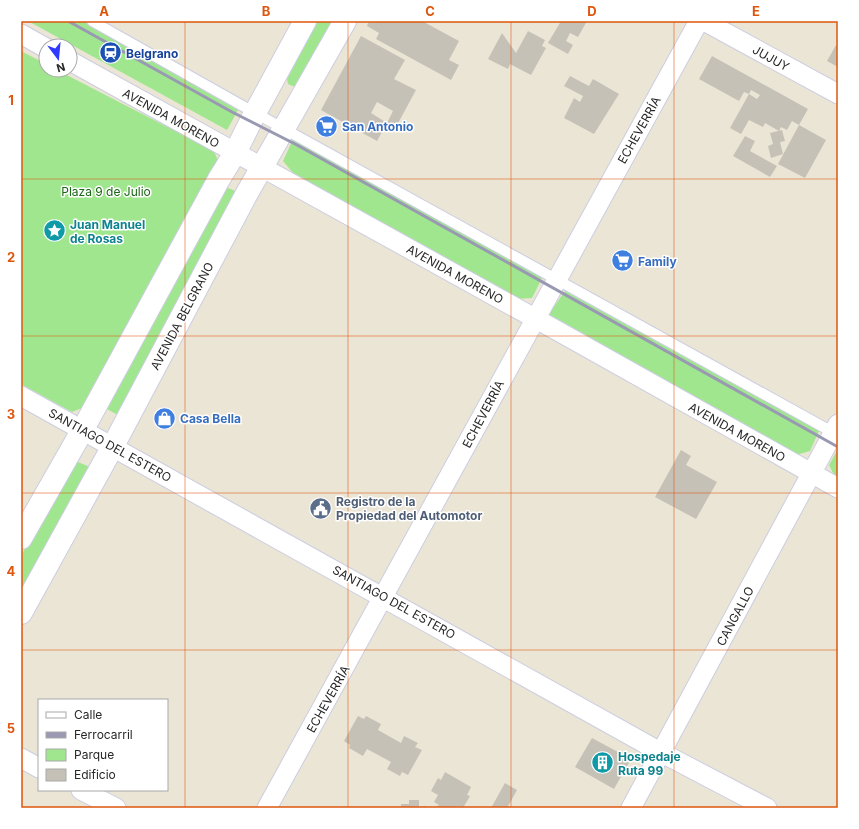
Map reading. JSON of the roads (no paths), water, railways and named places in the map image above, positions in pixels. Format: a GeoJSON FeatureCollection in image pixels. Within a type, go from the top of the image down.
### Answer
{"type":"FeatureCollection","features":[{"type":"Feature","properties":{"kind":"main road"},"geometry":{"type":"LineString","coordinates":[[21,538],[82,431],[219,179],[235,153],[305,21]]}},
{"type":"Feature","properties":{"kind":"main road","name":"AVENIDA BELGRANO"},"geometry":{"type":"LineString","coordinates":[[21,613],[113,446],[262,168],[345,21]]}},
{"type":"Feature","properties":{"kind":"street","name":"ECHEVERRÍA"},"geometry":{"type":"LineString","coordinates":[[267,808],[699,21]]}},
{"type":"Feature","properties":{"kind":"street","name":"JUJUY"},"geometry":{"type":"LineString","coordinates":[[704,21],[838,94]]}},
{"type":"Feature","properties":{"kind":"street"},"geometry":{"type":"LineString","coordinates":[[21,34],[38,44]]}},
{"type":"Feature","properties":{"kind":"street","name":"AVENIDA MORENO"},"geometry":{"type":"LineString","coordinates":[[78,65],[535,318],[838,488]]}},
{"type":"Feature","properties":{"kind":"street","name":"SANTIAGO DEL ESTERO"},"geometry":{"type":"LineString","coordinates":[[21,396],[662,753],[767,808]]}},
{"type":"Feature","properties":{"kind":"street","name":"CANGALLO"},"geometry":{"type":"LineString","coordinates":[[631,808],[836,430]]}},
{"type":"Feature","properties":{"kind":"street"},"geometry":{"type":"LineString","coordinates":[[21,758],[38,767]]}},
{"type":"Feature","properties":{"kind":"street"},"geometry":{"type":"LineString","coordinates":[[84,791],[116,808]]}},
{"type":"Feature","properties":{"kind":"lane"},"geometry":{"type":"LineString","coordinates":[[92,21],[255,113],[836,430]]}},
{"type":"Feature","properties":{"kind":"railway"},"geometry":{"type":"LineString","coordinates":[[68,21],[232,112],[297,145],[838,447]]}},
{"type":"Feature","properties":{"kind":"place","name":"Belgrano"},"geometry":{"type":"Point","coordinates":[111,53]}},
{"type":"Feature","properties":{"kind":"place","name":"San Antonio"},"geometry":{"type":"Point","coordinates":[326,126]}},
{"type":"Feature","properties":{"kind":"place","name":"Juan Manuel de Rosas"},"geometry":{"type":"Point","coordinates":[55,231]}},
{"type":"Feature","properties":{"kind":"place","name":"Family"},"geometry":{"type":"Point","coordinates":[623,261]}},
{"type":"Feature","properties":{"kind":"place","name":"Casa Bella"},"geometry":{"type":"Point","coordinates":[165,418]}},
{"type":"Feature","properties":{"kind":"place","name":"Registro de la Propiedad del Automotor"},"geometry":{"type":"Point","coordinates":[321,508]}},
{"type":"Feature","properties":{"kind":"place","name":"Hospedaje Ruta 99"},"geometry":{"type":"Point","coordinates":[603,763]}},
{"type":"Feature","properties":{"kind":"park label","name":"Plaza 9 de Julio"},"geometry":{"type":"Point","coordinates":[106,191]}}]}
